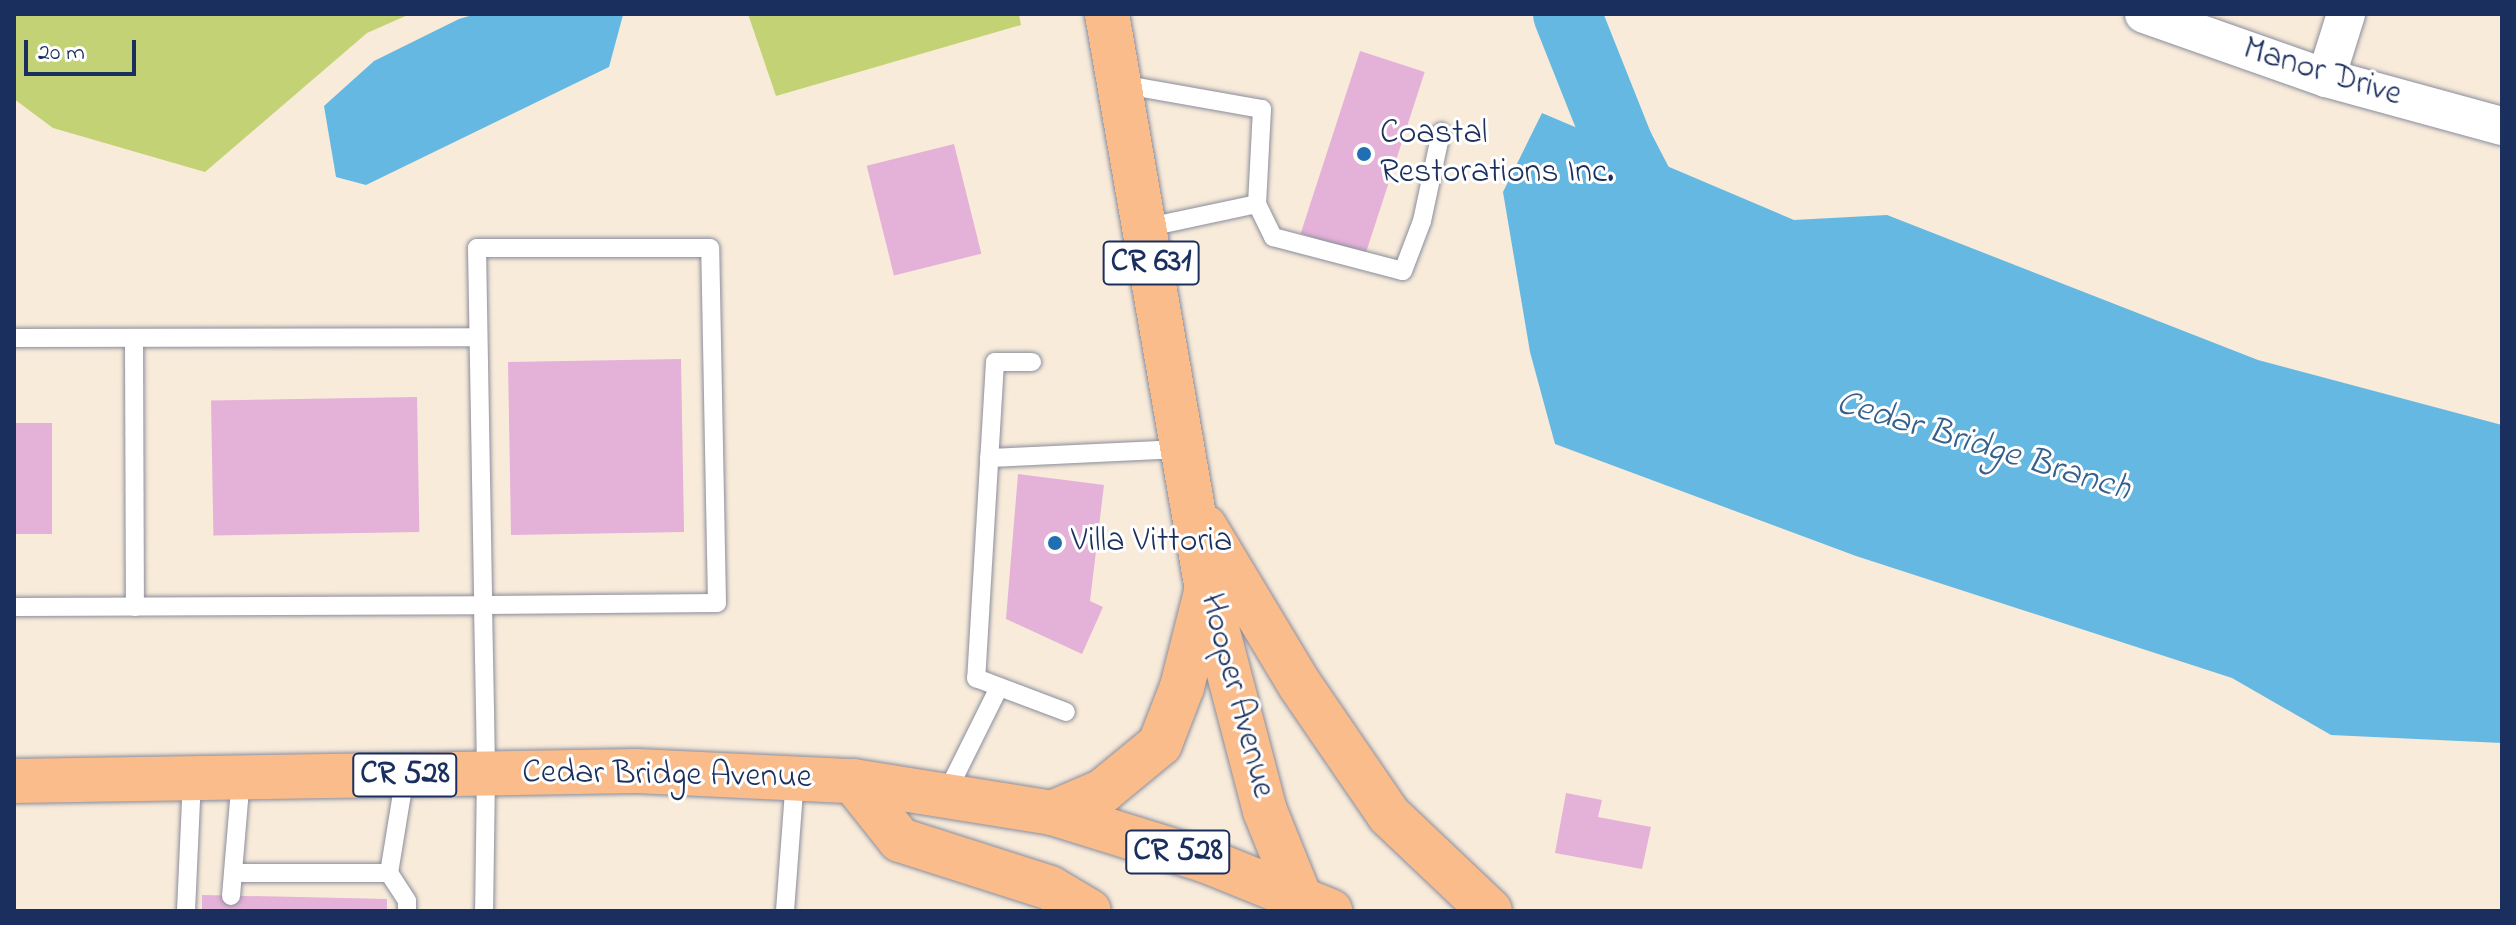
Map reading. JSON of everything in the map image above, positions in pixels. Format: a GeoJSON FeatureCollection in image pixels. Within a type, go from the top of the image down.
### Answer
{"type":"FeatureCollection","features":[{"type":"Feature","properties":{"kind":"main road","name":"Hooper Avenue"},"geometry":{"type":"LineString","coordinates":[[1107,14],[1185,449],[1207,590],[1265,811],[1316,906]]}},
{"type":"Feature","properties":{"kind":"main road"},"geometry":{"type":"LineString","coordinates":[[1195,512],[1300,685],[1389,815],[1490,911]]}},
{"type":"Feature","properties":{"kind":"main road"},"geometry":{"type":"LineString","coordinates":[[1052,813],[1103,791],[1160,744],[1182,687],[1207,590]]}},
{"type":"Feature","properties":{"kind":"main road","name":"Cedar Bridge Avenue"},"geometry":{"type":"LineString","coordinates":[[14,781],[637,771],[853,781],[1052,813],[1207,861],[1316,906]]}},
{"type":"Feature","properties":{"kind":"main road"},"geometry":{"type":"LineString","coordinates":[[853,781],[900,840],[1050,888],[1089,911]]}},
{"type":"Feature","properties":{"kind":"street","name":"Manor Drive"},"geometry":{"type":"LineString","coordinates":[[2144,14],[2326,78],[2502,126]]}},
{"type":"Feature","properties":{"kind":"street"},"geometry":{"type":"LineString","coordinates":[[2326,78],[2346,14]]}},
{"type":"Feature","properties":{"kind":"lane"},"geometry":{"type":"LineString","coordinates":[[1120,84],[1262,109],[1257,204],[1273,237],[1403,271],[1422,221],[1441,132]]}},
{"type":"Feature","properties":{"kind":"lane"},"geometry":{"type":"LineString","coordinates":[[1144,228],[1257,204]]}},
{"type":"Feature","properties":{"kind":"lane"},"geometry":{"type":"LineString","coordinates":[[14,607],[135,607],[483,605],[717,603],[710,248],[477,248],[478,337],[483,605],[486,774],[484,911]]}},
{"type":"Feature","properties":{"kind":"lane"},"geometry":{"type":"LineString","coordinates":[[14,338],[478,337]]}},
{"type":"Feature","properties":{"kind":"lane"},"geometry":{"type":"LineString","coordinates":[[134,338],[135,607]]}},
{"type":"Feature","properties":{"kind":"lane"},"geometry":{"type":"LineString","coordinates":[[1032,362],[995,362],[976,678],[1066,712]]}},
{"type":"Feature","properties":{"kind":"lane"},"geometry":{"type":"LineString","coordinates":[[989,458],[1185,449]]}},
{"type":"Feature","properties":{"kind":"lane"},"geometry":{"type":"LineString","coordinates":[[946,794],[999,687]]}},
{"type":"Feature","properties":{"kind":"lane"},"geometry":{"type":"LineString","coordinates":[[405,775],[389,873],[407,901],[407,911]]}},
{"type":"Feature","properties":{"kind":"lane"},"geometry":{"type":"LineString","coordinates":[[785,911],[795,776]]}},
{"type":"Feature","properties":{"kind":"lane"},"geometry":{"type":"LineString","coordinates":[[231,896],[241,778]]}},
{"type":"Feature","properties":{"kind":"lane"},"geometry":{"type":"LineString","coordinates":[[186,911],[192,779]]}},
{"type":"Feature","properties":{"kind":"lane"},"geometry":{"type":"LineString","coordinates":[[233,873],[389,873]]}},
{"type":"Feature","properties":{"kind":"green space"},"geometry":{"type":"Polygon","coordinates":[[[14,14],[410,14],[367,33],[205,172],[53,128],[14,99],[14,14]]]}},
{"type":"Feature","properties":{"kind":"green space"},"geometry":{"type":"Polygon","coordinates":[[[748,14],[1019,14],[1021,25],[776,96],[748,14]]]}},
{"type":"Feature","properties":{"kind":"water"},"geometry":{"type":"Polygon","coordinates":[[[476,14],[623,15],[609,67],[366,185],[336,177],[324,106],[374,61],[459,19],[476,14]]]}},
{"type":"Feature","properties":{"kind":"water"},"geometry":{"type":"Polygon","coordinates":[[[1542,113],[1794,220],[1887,215],[2258,360],[2502,425],[2502,743],[2331,735],[2232,678],[1856,556],[1555,444],[1530,352],[1503,192],[1542,113]]]}},
{"type":"Feature","properties":{"kind":"building","name":"Coastal Restorations Inc."},"geometry":{"type":"Polygon","coordinates":[[[1360,51],[1425,72],[1365,255],[1301,234],[1360,51]]]}},
{"type":"Feature","properties":{"kind":"building"},"geometry":{"type":"Polygon","coordinates":[[[954,144],[981,254],[894,275],[867,166],[954,144]]]}},
{"type":"Feature","properties":{"kind":"building"},"geometry":{"type":"Polygon","coordinates":[[[681,359],[684,532],[511,535],[508,362],[681,359]]]}},
{"type":"Feature","properties":{"kind":"building"},"geometry":{"type":"Polygon","coordinates":[[[417,397],[419,532],[213,536],[211,401],[417,397]]]}},
{"type":"Feature","properties":{"kind":"building"},"geometry":{"type":"Polygon","coordinates":[[[14,423],[52,423],[52,534],[14,534],[14,423]]]}},
{"type":"Feature","properties":{"kind":"building","name":"Villa Vittoria"},"geometry":{"type":"Polygon","coordinates":[[[1018,474],[1104,485],[1090,601],[1103,607],[1082,654],[1006,619],[1018,474]]]}},
{"type":"Feature","properties":{"kind":"building"},"geometry":{"type":"Polygon","coordinates":[[[1566,793],[1602,800],[1598,817],[1651,827],[1642,869],[1555,853],[1566,793]]]}},
{"type":"Feature","properties":{"kind":"building"},"geometry":{"type":"Polygon","coordinates":[[[202,895],[387,899],[387,911],[202,911],[202,895]]]}},
{"type":"Feature","properties":{"kind":"waterway","name":"Cedar Bridge Branch"},"geometry":{"type":"LineString","coordinates":[[1567,14],[1620,147],[1645,195],[1666,226]]}},
{"type":"Feature","properties":{"kind":"place","name":"Coastal Restorations Inc."},"geometry":{"type":"Point","coordinates":[1364,154]}},
{"type":"Feature","properties":{"kind":"place","name":"Villa Vittoria"},"geometry":{"type":"Point","coordinates":[1055,543]}}]}
